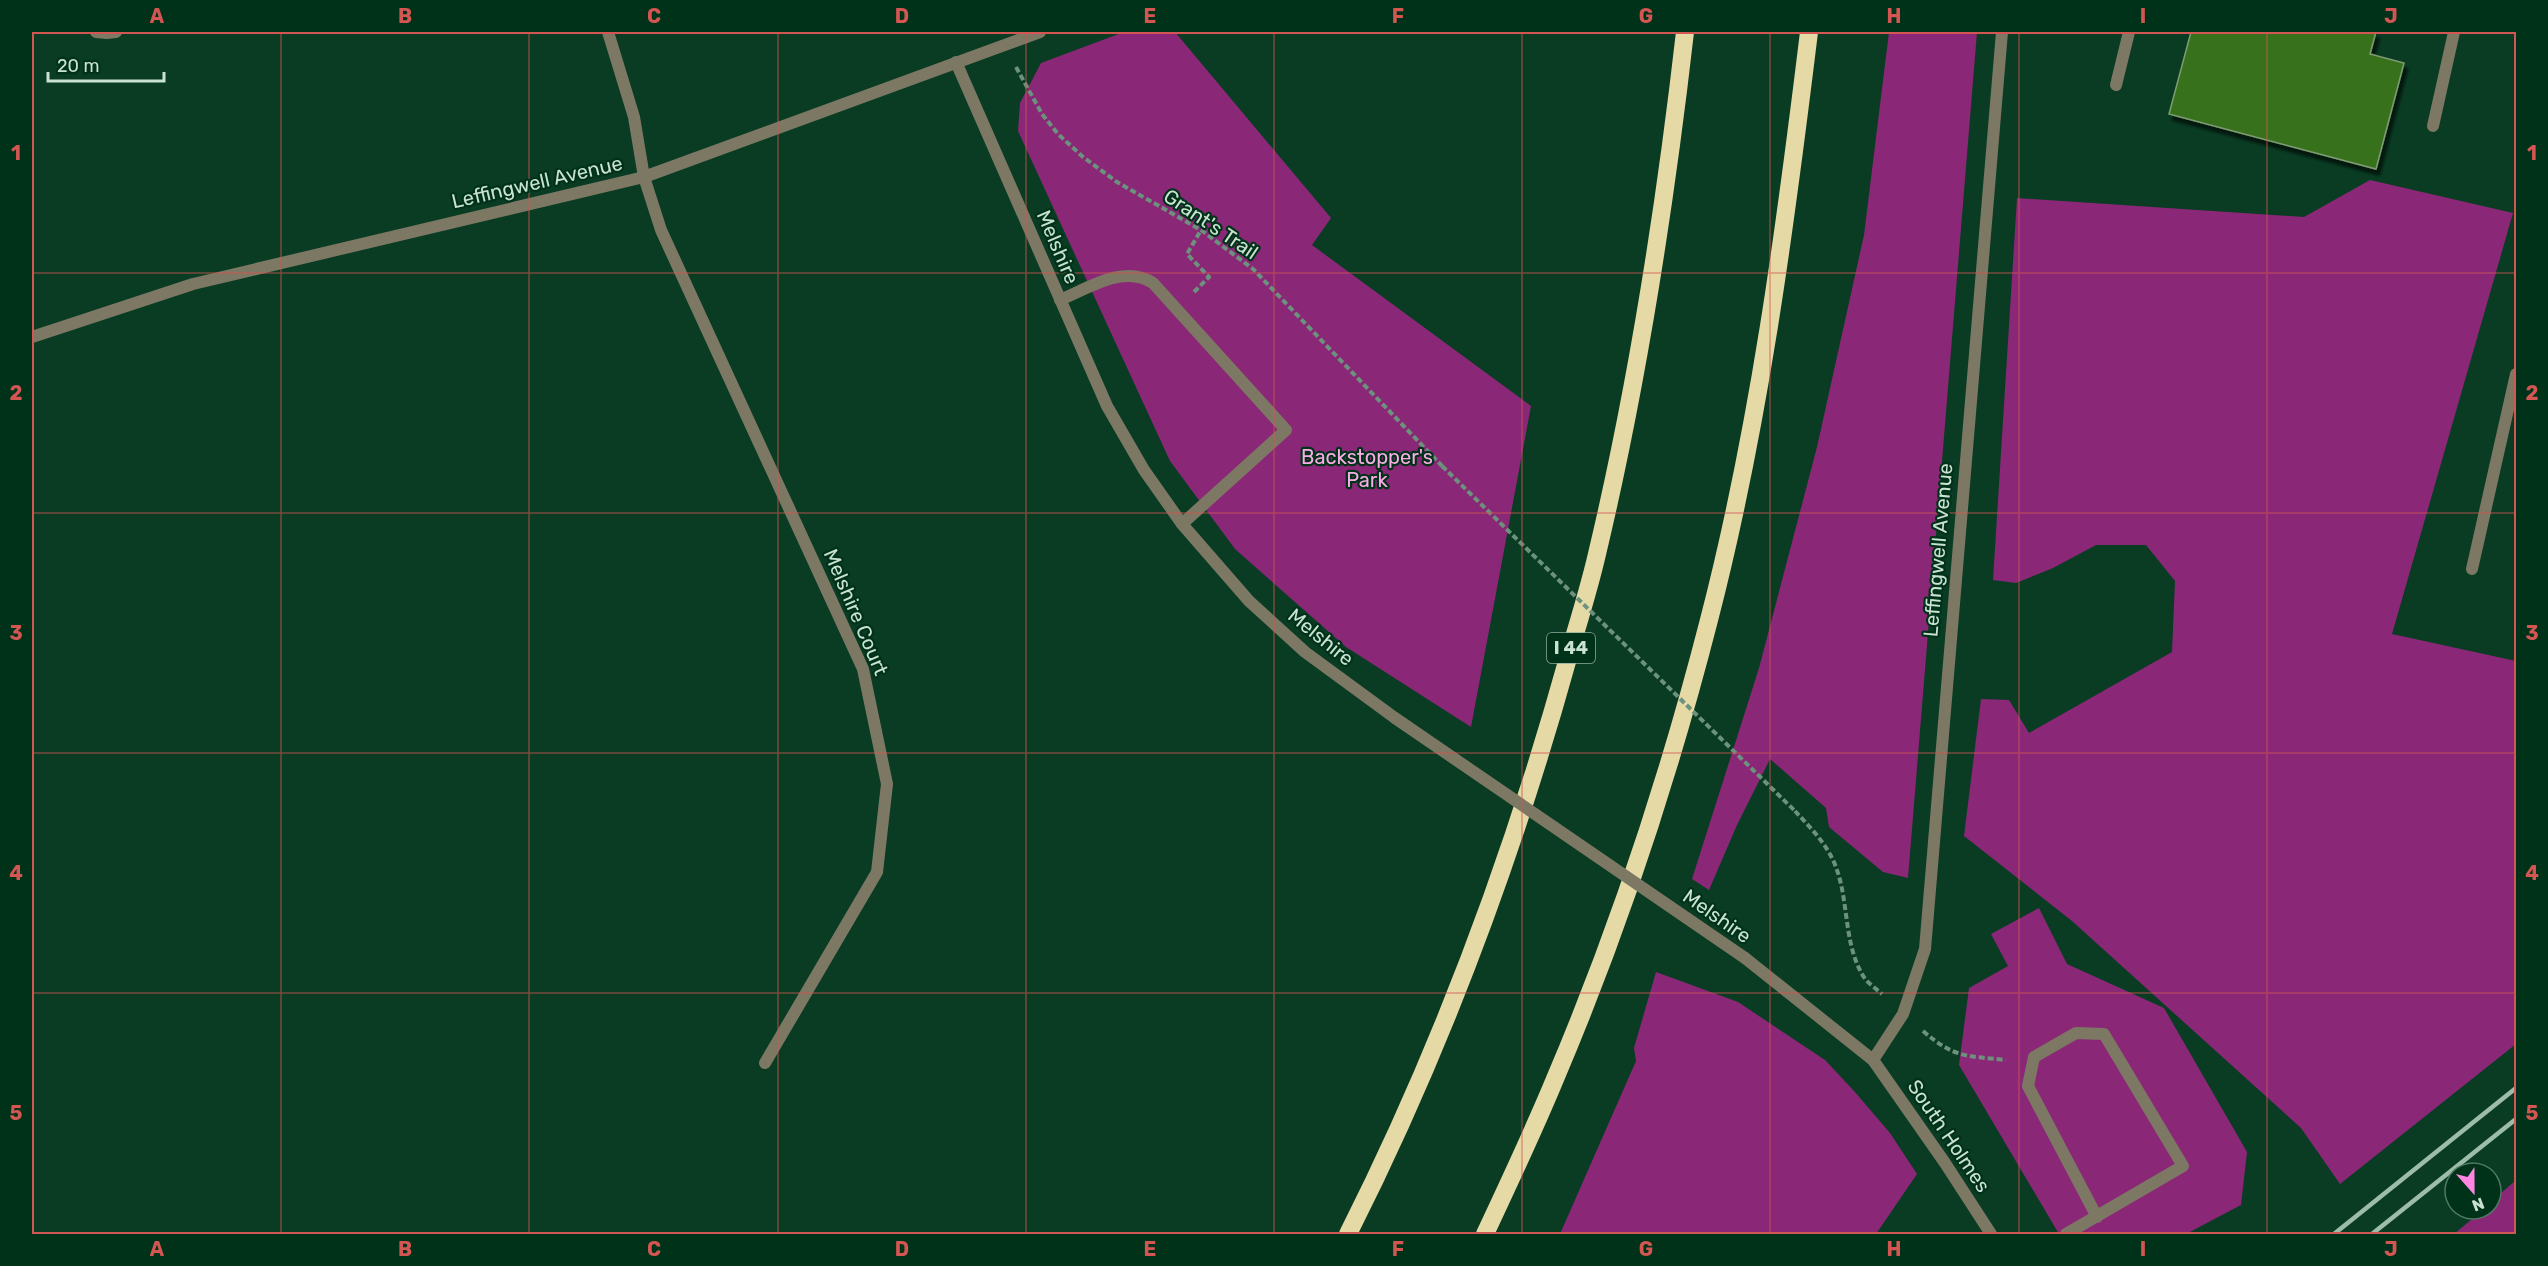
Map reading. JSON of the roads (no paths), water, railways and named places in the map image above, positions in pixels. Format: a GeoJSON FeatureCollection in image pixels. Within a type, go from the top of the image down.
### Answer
{"type":"FeatureCollection","features":[{"type":"Feature","properties":{"kind":"highway","name":"I 44"},"geometry":{"type":"LineString","coordinates":[[1348,1234],[1386,1159],[1470,962],[1540,760],[1597,555],[1641,345],[1673,134],[1685,32]]}},
{"type":"Feature","properties":{"kind":"highway"},"geometry":{"type":"LineString","coordinates":[[1485,1234],[1555,1079],[1614,928],[1657,804],[1709,620],[1749,444],[1783,241],[1809,32]]}},
{"type":"Feature","properties":{"kind":"street"},"geometry":{"type":"LineString","coordinates":[[96,32],[116,32]]}},
{"type":"Feature","properties":{"kind":"street","name":"Melshire Court"},"geometry":{"type":"LineString","coordinates":[[608,32],[634,117],[644,177],[661,230],[863,669],[887,784],[877,872],[765,1063]]}},
{"type":"Feature","properties":{"kind":"street","name":"Leffingwell Avenue"},"geometry":{"type":"LineString","coordinates":[[32,337],[192,285],[644,177],[1040,32]]}},
{"type":"Feature","properties":{"kind":"street","name":"Leffingwell Avenue"},"geometry":{"type":"LineString","coordinates":[[1873,1060],[1903,1014],[1925,949],[2002,32]]}},
{"type":"Feature","properties":{"kind":"street"},"geometry":{"type":"LineString","coordinates":[[2116,85],[2129,32]]}},
{"type":"Feature","properties":{"kind":"street"},"geometry":{"type":"LineString","coordinates":[[2433,126],[2454,32]]}},
{"type":"Feature","properties":{"kind":"street","name":"Melshire"},"geometry":{"type":"LineString","coordinates":[[956,62],[1107,406],[1144,470],[1182,524],[1249,601],[1305,652],[1395,718],[1745,958],[1873,1060]]}},
{"type":"Feature","properties":{"kind":"street"},"geometry":{"type":"LineString","coordinates":[[1060,300],[1117,276],[1131,274],[1143,276],[1154,283],[1286,430],[1182,524]]}},
{"type":"Feature","properties":{"kind":"street"},"geometry":{"type":"LineString","coordinates":[[2472,569],[2517,374]]}},
{"type":"Feature","properties":{"kind":"street"},"geometry":{"type":"LineString","coordinates":[[2066,1234],[2097,1216],[2183,1166],[2104,1034],[2076,1033],[2034,1057],[2028,1086],[2097,1216]]}},
{"type":"Feature","properties":{"kind":"street","name":"South Holmes"},"geometry":{"type":"LineString","coordinates":[[1873,1060],[1946,1163],[1991,1234]]}},
{"type":"Feature","properties":{"kind":"railway"},"geometry":{"type":"LineString","coordinates":[[2334,1234],[2516,1088]]}},
{"type":"Feature","properties":{"kind":"railway"},"geometry":{"type":"LineString","coordinates":[[2372,1234],[2516,1119]]}},
{"type":"Feature","properties":{"kind":"park label","name":"Backstopper's Park"},"geometry":{"type":"Point","coordinates":[1367,468]}}]}
